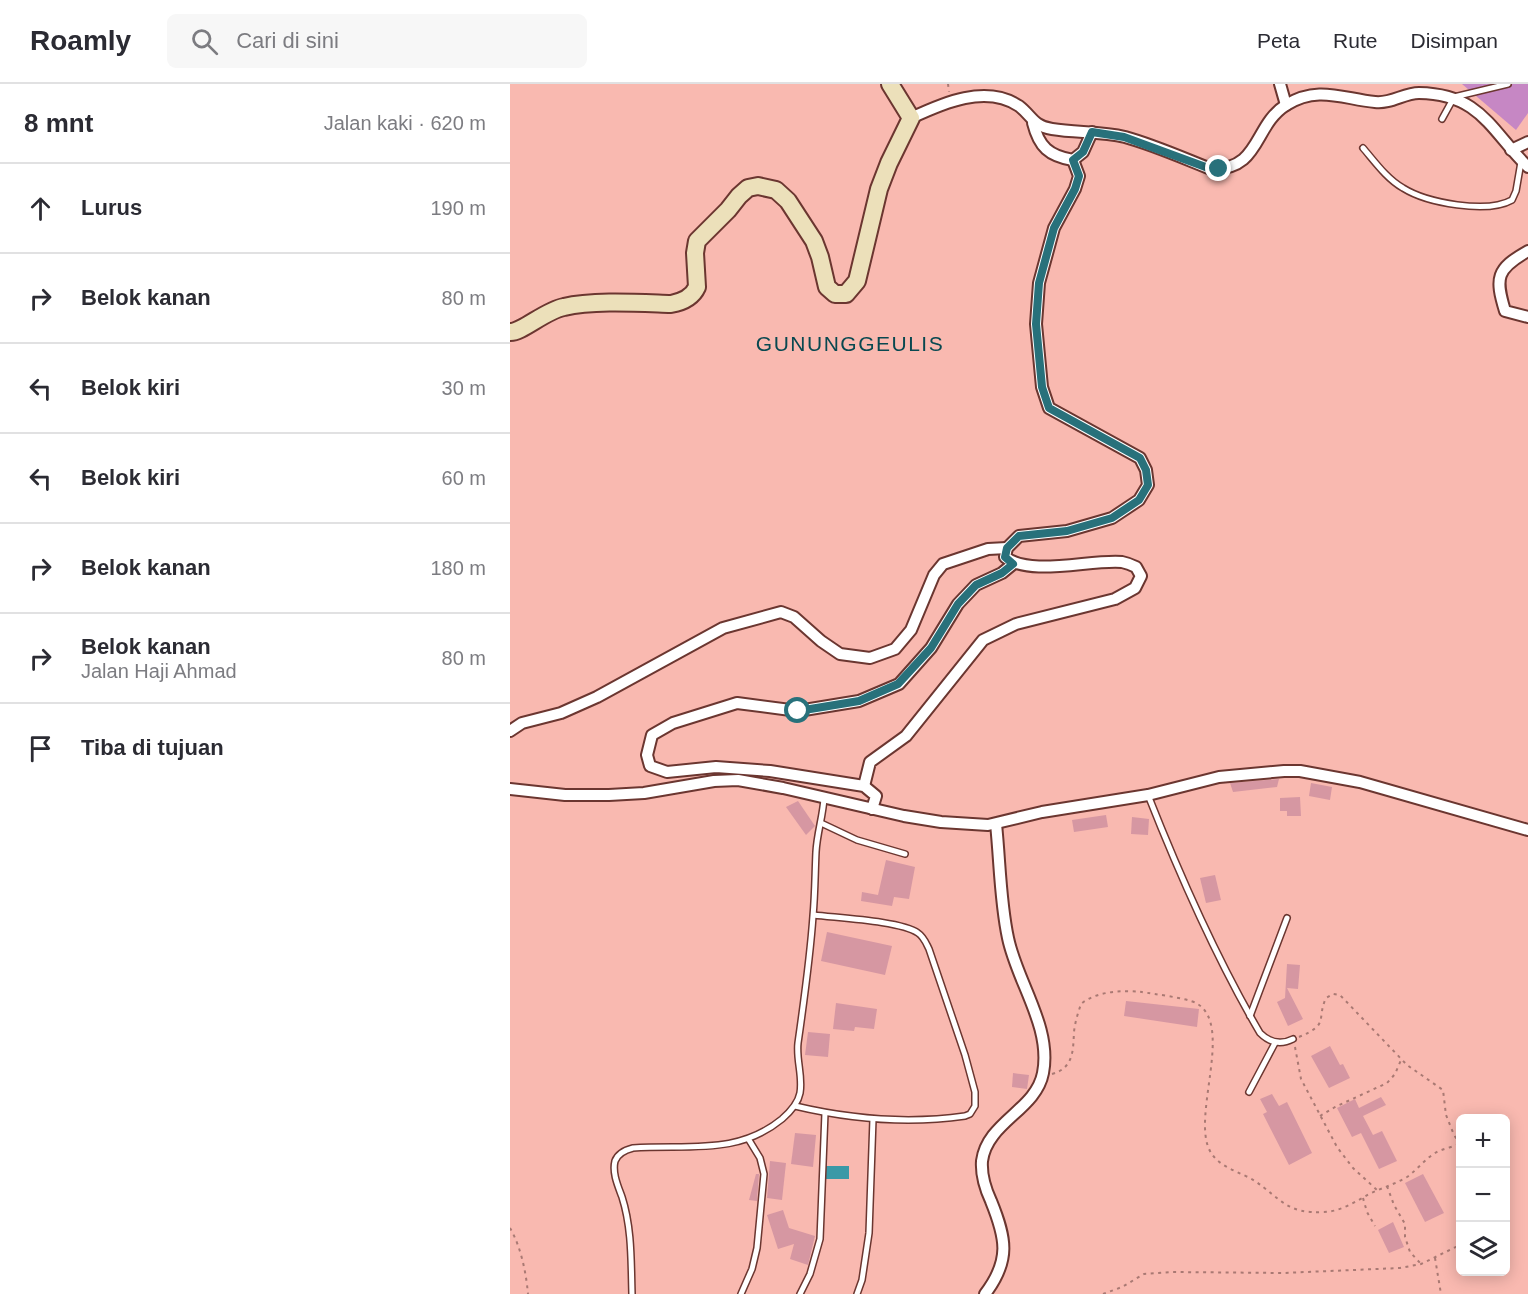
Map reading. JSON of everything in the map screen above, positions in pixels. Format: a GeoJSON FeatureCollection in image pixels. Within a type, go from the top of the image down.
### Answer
{"type":"FeatureCollection","features":[{"type":"Feature","properties":{"kind":"main road"},"geometry":{"type":"LineString","coordinates":[[510,332],[517,332],[538,317],[562,307],[579,304],[671,304],[681,302],[698,287],[695,253],[697,241],[729,210],[739,196],[753,186],[764,186],[776,190],[788,201],[814,242],[828,289],[835,294],[846,294],[858,280],[879,189],[911,118],[890,84]]}},
{"type":"Feature","properties":{"kind":"street"},"geometry":{"type":"LineString","coordinates":[[1280,84],[1286,105]]}},
{"type":"Feature","properties":{"kind":"street"},"geometry":{"type":"LineString","coordinates":[[1033,123],[1050,129],[1124,137],[1211,169],[1225,169],[1246,158],[1271,120],[1286,105],[1307,96],[1336,89],[1377,103],[1389,102],[1418,93],[1451,99],[1470,106],[1483,115],[1525,164]]}},
{"type":"Feature","properties":{"kind":"street"},"geometry":{"type":"LineString","coordinates":[[911,118],[950,101],[984,95],[1011,101],[1022,108],[1033,123],[1036,135],[1047,151],[1059,158],[1073,160],[1083,152],[1092,132]]}},
{"type":"Feature","properties":{"kind":"street"},"geometry":{"type":"LineString","coordinates":[[1511,150],[1528,142]]}},
{"type":"Feature","properties":{"kind":"street"},"geometry":{"type":"LineString","coordinates":[[864,786],[870,762],[906,736],[983,640],[1016,624],[1116,599],[1135,588],[1141,576],[1136,567],[1123,562],[1053,566],[1013,564],[1005,557],[1007,548],[1019,536],[1067,531],[1112,518],[1139,500],[1148,485],[1146,470],[1140,458],[1049,408],[1042,387],[1036,324],[1039,283],[1054,228],[1075,189],[1079,176],[1073,160]]}},
{"type":"Feature","properties":{"kind":"street"},"geometry":{"type":"LineString","coordinates":[[1528,252],[1515,259],[1501,274],[1498,285],[1505,311],[1528,317]]}},
{"type":"Feature","properties":{"kind":"street"},"geometry":{"type":"LineString","coordinates":[[510,731],[522,723],[561,713],[597,697],[723,628],[781,612],[794,617],[840,654],[870,658],[895,649],[911,630],[934,575],[943,564],[988,549],[1007,548]]}},
{"type":"Feature","properties":{"kind":"street"},"geometry":{"type":"LineString","coordinates":[[872,809],[876,795],[864,786],[759,770],[716,767],[667,772],[650,766],[647,755],[652,735],[673,723],[737,703],[798,711],[859,701],[898,684],[931,648],[958,604],[976,585],[1002,573],[1013,564]]}},
{"type":"Feature","properties":{"kind":"street"},"geometry":{"type":"LineString","coordinates":[[510,789],[565,795],[617,795],[738,780],[941,822],[996,824],[1042,812],[1148,795],[1236,774],[1300,771],[1360,782],[1528,830]]}},
{"type":"Feature","properties":{"kind":"street"},"geometry":{"type":"LineString","coordinates":[[985,1294],[1001,1267],[1005,1242],[983,1179],[982,1161],[996,1132],[1037,1092],[1043,1072],[1039,1028],[1008,940],[996,824]]}},
{"type":"Feature","properties":{"kind":"lane"},"geometry":{"type":"LineString","coordinates":[[1442,119],[1451,99],[1508,84]]}},
{"type":"Feature","properties":{"kind":"lane"},"geometry":{"type":"LineString","coordinates":[[1363,148],[1402,188],[1430,198],[1469,207],[1494,207],[1512,200],[1525,164]]}},
{"type":"Feature","properties":{"kind":"lane"},"geometry":{"type":"LineString","coordinates":[[1148,795],[1166,842],[1229,978],[1260,1033],[1275,1043],[1293,1039]]}},
{"type":"Feature","properties":{"kind":"lane"},"geometry":{"type":"LineString","coordinates":[[632,1294],[627,1219],[614,1171],[618,1156],[633,1148],[718,1146],[749,1140],[780,1120],[795,1106],[800,1092],[797,1055],[814,915],[816,849],[824,798]]}},
{"type":"Feature","properties":{"kind":"lane"},"geometry":{"type":"LineString","coordinates":[[821,823],[857,840],[905,854]]}},
{"type":"Feature","properties":{"kind":"lane"},"geometry":{"type":"LineString","coordinates":[[795,1106],[825,1113],[873,1119],[957,1118],[970,1114],[975,1106],[975,1092],[967,1064],[929,949],[919,933],[896,925],[814,915]]}},
{"type":"Feature","properties":{"kind":"lane"},"geometry":{"type":"LineString","coordinates":[[1250,1016],[1287,918]]}},
{"type":"Feature","properties":{"kind":"lane"},"geometry":{"type":"LineString","coordinates":[[1250,1092],[1275,1043]]}},
{"type":"Feature","properties":{"kind":"lane"},"geometry":{"type":"LineString","coordinates":[[800,1294],[816,1259],[820,1239],[825,1113]]}},
{"type":"Feature","properties":{"kind":"lane"},"geometry":{"type":"LineString","coordinates":[[857,1294],[862,1280],[869,1233],[873,1119]]}},
{"type":"Feature","properties":{"kind":"lane"},"geometry":{"type":"LineString","coordinates":[[741,1294],[754,1261],[764,1174],[760,1158],[749,1140]]}},
{"type":"Feature","properties":{"kind":"path"},"geometry":{"type":"LineString","coordinates":[[1043,1072],[1053,1074],[1060,1071],[1070,1058],[1075,1049],[1074,1032],[1077,1014],[1081,1004],[1094,996],[1124,990],[1194,1001],[1205,1011],[1213,1037],[1206,1120],[1208,1147],[1225,1166],[1253,1180],[1279,1202],[1299,1210],[1333,1211],[1406,1177],[1436,1153],[1456,1146]]}},
{"type":"Feature","properties":{"kind":"path"},"geometry":{"type":"LineString","coordinates":[[1378,1190],[1360,1176],[1344,1157],[1301,1079],[1293,1039],[1308,1033],[1319,1025],[1324,1001],[1329,996],[1336,994],[1347,1000],[1401,1060],[1443,1090],[1446,1115],[1456,1139]]}},
{"type":"Feature","properties":{"kind":"path"},"geometry":{"type":"LineString","coordinates":[[1320,1116],[1387,1083],[1395,1074],[1401,1060]]}},
{"type":"Feature","properties":{"kind":"path"},"geometry":{"type":"LineString","coordinates":[[1387,1186],[1392,1201],[1405,1224],[1405,1237],[1410,1252],[1421,1264]]}},
{"type":"Feature","properties":{"kind":"path"},"geometry":{"type":"LineString","coordinates":[[1363,1198],[1367,1212],[1375,1226]]}},
{"type":"Feature","properties":{"kind":"path"},"geometry":{"type":"LineString","coordinates":[[510,1228],[516,1238],[528,1294]]}},
{"type":"Feature","properties":{"kind":"path"},"geometry":{"type":"LineString","coordinates":[[1103,1294],[1122,1287],[1143,1274],[1367,1271],[1421,1264],[1456,1248]]}},
{"type":"Feature","properties":{"kind":"path"},"geometry":{"type":"LineString","coordinates":[[1435,1258],[1441,1294]]}},
{"type":"Feature","properties":{"kind":"shaded area"},"geometry":{"type":"Polygon","coordinates":[[[1462,84],[1528,84],[1528,113],[1516,130],[1462,84]]]}},
{"type":"Feature","properties":{"kind":"water"},"geometry":{"type":"Polygon","coordinates":[[[826,1166],[849,1166],[849,1179],[825,1179],[826,1166]]]}},
{"type":"Feature","properties":{"kind":"building"},"geometry":{"type":"Polygon","coordinates":[[[1279,779],[1277,787],[1233,792],[1230,783],[1279,779]]]}},
{"type":"Feature","properties":{"kind":"building"},"geometry":{"type":"Polygon","coordinates":[[[1311,783],[1332,787],[1330,800],[1309,796],[1311,783]]]}},
{"type":"Feature","properties":{"kind":"building"},"geometry":{"type":"Polygon","coordinates":[[[1300,797],[1301,816],[1287,816],[1287,811],[1280,811],[1280,798],[1300,797]]]}},
{"type":"Feature","properties":{"kind":"building"},"geometry":{"type":"Polygon","coordinates":[[[798,801],[815,826],[806,835],[786,807],[798,801]]]}},
{"type":"Feature","properties":{"kind":"building"},"geometry":{"type":"Polygon","coordinates":[[[1106,815],[1108,827],[1074,832],[1072,820],[1106,815]]]}},
{"type":"Feature","properties":{"kind":"building"},"geometry":{"type":"Polygon","coordinates":[[[1132,817],[1149,819],[1148,835],[1131,834],[1132,817]]]}},
{"type":"Feature","properties":{"kind":"building"},"geometry":{"type":"Polygon","coordinates":[[[886,860],[915,867],[909,899],[894,897],[892,906],[861,901],[862,892],[878,895],[886,860]]]}},
{"type":"Feature","properties":{"kind":"building"},"geometry":{"type":"Polygon","coordinates":[[[1215,875],[1221,900],[1206,903],[1200,878],[1215,875]]]}},
{"type":"Feature","properties":{"kind":"building"},"geometry":{"type":"Polygon","coordinates":[[[827,932],[892,946],[885,975],[821,961],[827,932]]]}},
{"type":"Feature","properties":{"kind":"building"},"geometry":{"type":"Polygon","coordinates":[[[1287,964],[1300,965],[1298,989],[1287,988],[1303,1019],[1288,1026],[1277,1002],[1285,998],[1287,964]]]}},
{"type":"Feature","properties":{"kind":"building"},"geometry":{"type":"Polygon","coordinates":[[[1126,1001],[1199,1009],[1197,1027],[1124,1016],[1126,1001]]]}},
{"type":"Feature","properties":{"kind":"building"},"geometry":{"type":"Polygon","coordinates":[[[836,1003],[877,1009],[874,1029],[855,1027],[854,1031],[833,1029],[836,1003]]]}},
{"type":"Feature","properties":{"kind":"building"},"geometry":{"type":"Polygon","coordinates":[[[808,1032],[830,1034],[828,1057],[805,1055],[808,1032]]]}},
{"type":"Feature","properties":{"kind":"building"},"geometry":{"type":"Polygon","coordinates":[[[1330,1046],[1350,1078],[1329,1088],[1311,1056],[1330,1046]]]}},
{"type":"Feature","properties":{"kind":"building"},"geometry":{"type":"Polygon","coordinates":[[[1013,1073],[1029,1075],[1027,1089],[1012,1087],[1013,1073]]]}},
{"type":"Feature","properties":{"kind":"building"},"geometry":{"type":"Polygon","coordinates":[[[1272,1094],[1279,1106],[1287,1102],[1312,1153],[1289,1165],[1263,1114],[1267,1112],[1260,1099],[1272,1094]]]}},
{"type":"Feature","properties":{"kind":"building"},"geometry":{"type":"Polygon","coordinates":[[[1381,1097],[1386,1105],[1363,1116],[1373,1135],[1382,1131],[1397,1161],[1379,1169],[1361,1133],[1352,1137],[1337,1108],[1355,1099],[1359,1108],[1381,1097]]]}},
{"type":"Feature","properties":{"kind":"building"},"geometry":{"type":"Polygon","coordinates":[[[795,1133],[816,1135],[813,1167],[791,1164],[795,1133]]]}},
{"type":"Feature","properties":{"kind":"building"},"geometry":{"type":"Polygon","coordinates":[[[770,1161],[786,1163],[782,1200],[767,1198],[770,1161]]]}},
{"type":"Feature","properties":{"kind":"building"},"geometry":{"type":"Polygon","coordinates":[[[756,1174],[759,1174],[757,1201],[749,1200],[756,1174]]]}},
{"type":"Feature","properties":{"kind":"building"},"geometry":{"type":"Polygon","coordinates":[[[1423,1174],[1444,1213],[1425,1222],[1405,1183],[1423,1174]]]}},
{"type":"Feature","properties":{"kind":"building"},"geometry":{"type":"Polygon","coordinates":[[[783,1210],[789,1228],[815,1236],[808,1265],[790,1259],[794,1244],[778,1249],[767,1215],[783,1210]]]}},
{"type":"Feature","properties":{"kind":"building"},"geometry":{"type":"Polygon","coordinates":[[[1393,1222],[1404,1247],[1389,1253],[1378,1230],[1393,1222]]]}},
{"type":"Feature","properties":{"kind":"district","name":"GUNUNGGEULIS"},"geometry":{"type":"Point","coordinates":[850,344]}},
{"type":"Feature","properties":{"kind":"route"},"geometry":{"type":"LineString","coordinates":[[798,711],[859,701],[898,684],[931,648],[958,604],[976,585],[1002,573],[1013,564],[1005,557],[1007,548],[1019,536],[1067,531],[1112,518],[1139,500],[1148,485],[1146,470],[1140,458],[1049,408],[1042,387],[1036,324],[1039,283],[1054,228],[1075,189],[1079,176],[1073,160],[1083,152],[1092,132],[1124,137],[1211,169],[1219,169]]}}]}
